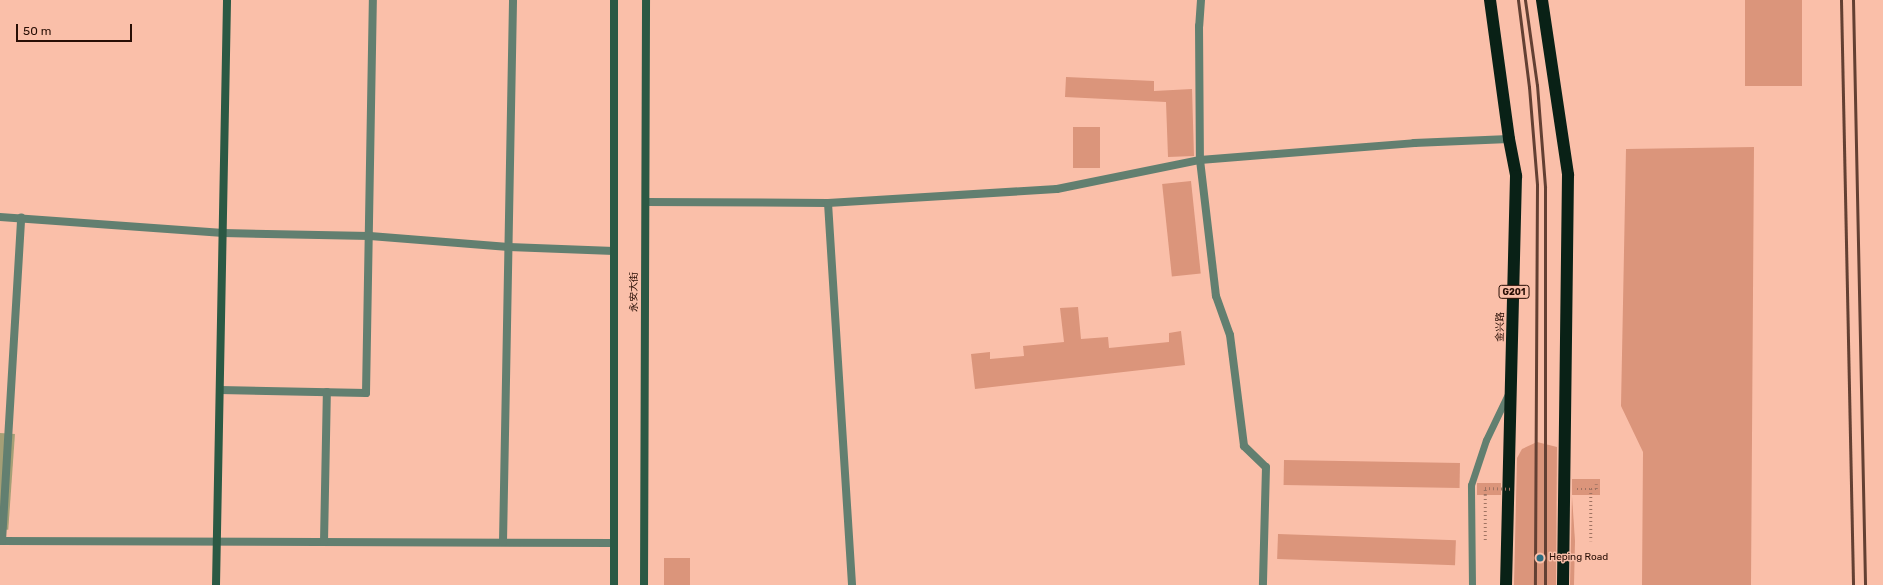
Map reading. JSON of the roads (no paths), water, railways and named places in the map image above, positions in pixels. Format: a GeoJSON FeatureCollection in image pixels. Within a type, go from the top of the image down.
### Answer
{"type":"FeatureCollection","features":[{"type":"Feature","properties":{"kind":"highway","name":"金兴路"},"geometry":{"type":"LineString","coordinates":[[1490,0],[1509,139],[1516,176],[1512,385],[1507,451],[1506,585]]}},
{"type":"Feature","properties":{"kind":"highway"},"geometry":{"type":"LineString","coordinates":[[1542,0],[1568,175],[1563,585]]}},
{"type":"Feature","properties":{"kind":"main road"},"geometry":{"type":"LineString","coordinates":[[216,585],[227,0]]}},
{"type":"Feature","properties":{"kind":"main road","name":"永安大街"},"geometry":{"type":"LineString","coordinates":[[614,0],[614,585]]}},
{"type":"Feature","properties":{"kind":"main road","name":"永安大街"},"geometry":{"type":"LineString","coordinates":[[644,585],[646,0]]}},
{"type":"Feature","properties":{"kind":"street"},"geometry":{"type":"LineString","coordinates":[[220,390],[366,393],[370,236],[373,0]]}},
{"type":"Feature","properties":{"kind":"street"},"geometry":{"type":"LineString","coordinates":[[503,542],[513,0]]}},
{"type":"Feature","properties":{"kind":"street"},"geometry":{"type":"LineString","coordinates":[[1201,0],[1199,26],[1200,160],[1216,296],[1230,335],[1244,446],[1266,467],[1263,585]]}},
{"type":"Feature","properties":{"kind":"street"},"geometry":{"type":"LineString","coordinates":[[646,202],[828,203],[1057,189],[1200,160],[1414,143],[1509,139]]}},
{"type":"Feature","properties":{"kind":"street"},"geometry":{"type":"LineString","coordinates":[[828,203],[852,585]]}},
{"type":"Feature","properties":{"kind":"street"},"geometry":{"type":"LineString","coordinates":[[0,217],[223,233],[370,236],[509,247],[614,251]]}},
{"type":"Feature","properties":{"kind":"street"},"geometry":{"type":"LineString","coordinates":[[21,218],[1,541],[614,543]]}},
{"type":"Feature","properties":{"kind":"street"},"geometry":{"type":"LineString","coordinates":[[324,542],[326,392]]}},
{"type":"Feature","properties":{"kind":"lane"},"geometry":{"type":"LineString","coordinates":[[1472,585],[1471,485],[1486,440],[1512,385]]}},
{"type":"Feature","properties":{"kind":"railway"},"geometry":{"type":"LineString","coordinates":[[1518,0],[1529,87],[1537,185],[1535,585]]}},
{"type":"Feature","properties":{"kind":"railway"},"geometry":{"type":"LineString","coordinates":[[1525,0],[1537,85],[1545,187],[1545,585]]}},
{"type":"Feature","properties":{"kind":"railway"},"geometry":{"type":"LineString","coordinates":[[1841,0],[1853,585]]}},
{"type":"Feature","properties":{"kind":"railway"},"geometry":{"type":"LineString","coordinates":[[1853,0],[1865,585]]}},
{"type":"Feature","properties":{"kind":"place","name":"Heping Road"},"geometry":{"type":"Point","coordinates":[1540,558]}}]}
